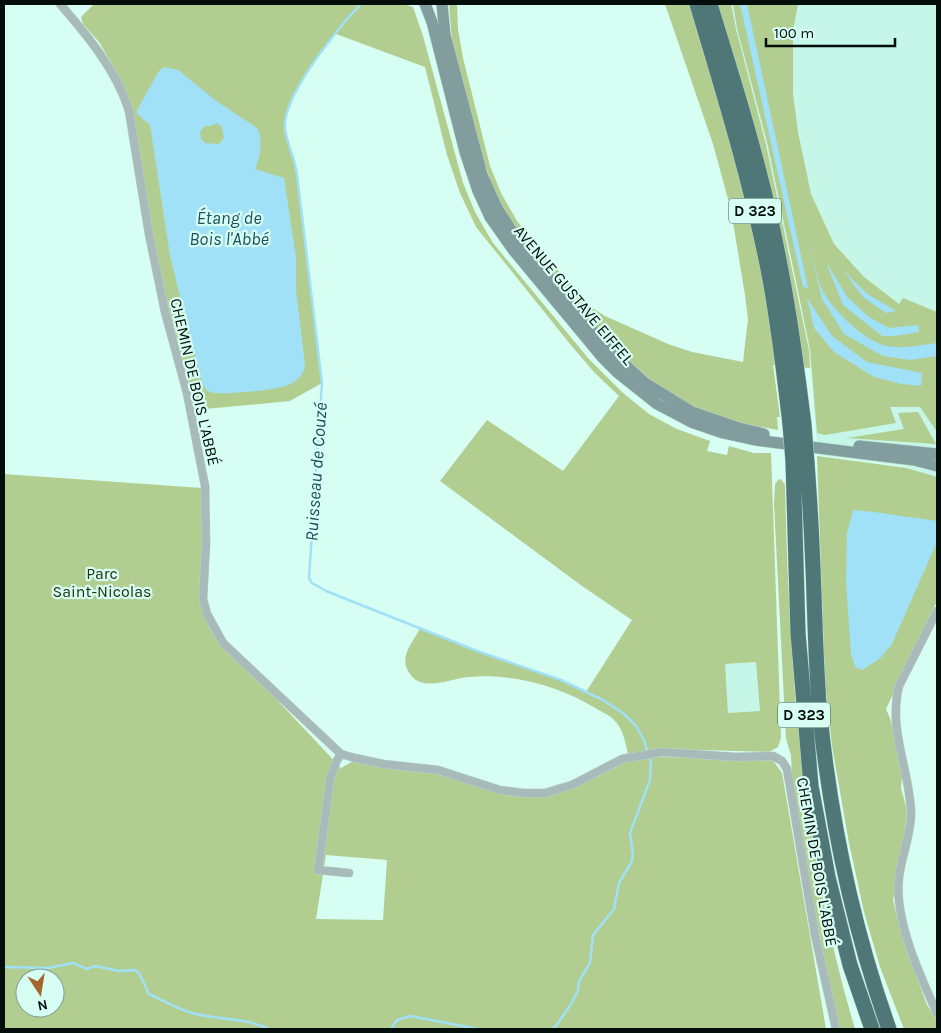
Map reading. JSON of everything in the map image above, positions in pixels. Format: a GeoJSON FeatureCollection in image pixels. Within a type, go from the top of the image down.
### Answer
{"type":"FeatureCollection","features":[{"type":"Feature","properties":{"kind":"highway","name":"D 323"},"geometry":{"type":"LineString","coordinates":[[697,4],[735,133],[757,219],[797,424]]}},
{"type":"Feature","properties":{"kind":"highway","name":"D 323"},"geometry":{"type":"LineString","coordinates":[[710,4],[742,110],[780,262],[793,344],[800,462],[812,547],[814,632],[825,752],[844,870],[865,957],[889,1029]]}},
{"type":"Feature","properties":{"kind":"highway"},"geometry":{"type":"LineString","coordinates":[[720,4],[739,81],[742,110]]}},
{"type":"Feature","properties":{"kind":"highway","name":"D 323"},"geometry":{"type":"LineString","coordinates":[[800,462],[798,632],[811,786],[828,877],[850,965],[872,1029]]}},
{"type":"Feature","properties":{"kind":"highway"},"geometry":{"type":"LineString","coordinates":[[865,957],[878,975],[898,1029]]}},
{"type":"Feature","properties":{"kind":"highway"},"geometry":{"type":"LineString","coordinates":[[850,965],[850,992],[861,1029]]}},
{"type":"Feature","properties":{"kind":"street","name":"CHEMIN DE BOIS L'ABBÉ"},"geometry":{"type":"LineString","coordinates":[[60,4],[95,48],[111,72],[124,96],[129,111],[151,244],[165,312],[187,393],[205,486],[206,543],[203,599],[207,614],[223,643],[341,754],[383,764],[438,770],[500,790],[545,793],[572,785],[615,761],[643,754],[671,752],[778,758],[787,769],[815,935],[836,1029]]}},
{"type":"Feature","properties":{"kind":"street","name":"AVENUE GUSTAVE EIFFEL"},"geometry":{"type":"LineString","coordinates":[[425,4],[434,29],[470,168],[490,217],[514,251],[602,357],[618,373],[657,404],[692,422],[723,433],[755,440],[914,460],[937,466]]}},
{"type":"Feature","properties":{"kind":"street","name":"AVENUE GUSTAVE EIFFEL"},"geometry":{"type":"LineString","coordinates":[[442,4],[445,35],[463,106],[482,174],[497,208],[519,242],[626,368],[678,405],[709,419],[739,428],[820,442],[937,454]]}},
{"type":"Feature","properties":{"kind":"street"},"geometry":{"type":"LineString","coordinates":[[937,611],[899,686],[895,723],[911,812],[899,878],[898,899],[908,942],[937,1013]]}},
{"type":"Feature","properties":{"kind":"street"},"geometry":{"type":"LineString","coordinates":[[341,754],[330,780],[318,870],[349,873]]}},
{"type":"Feature","properties":{"kind":"shaded area"},"geometry":{"type":"Polygon","coordinates":[[[731,4],[937,4],[937,477],[903,466],[818,455],[809,350],[796,281],[731,4]]]}},
{"type":"Feature","properties":{"kind":"shaded area"},"geometry":{"type":"Polygon","coordinates":[[[757,662],[760,711],[728,713],[724,664],[757,662]]]}},
{"type":"Feature","properties":{"kind":"green space"},"geometry":{"type":"Polygon","coordinates":[[[94,4],[404,4],[413,7],[423,36],[463,183],[475,212],[493,243],[588,358],[623,393],[649,414],[677,429],[710,441],[707,451],[727,455],[729,446],[754,453],[771,453],[781,738],[778,747],[769,752],[661,749],[628,754],[621,731],[611,718],[583,701],[552,688],[519,679],[502,677],[469,677],[439,683],[426,683],[416,680],[412,676],[408,671],[405,661],[410,646],[420,628],[477,651],[561,680],[586,692],[632,620],[582,586],[440,481],[487,420],[563,471],[619,396],[594,372],[570,344],[476,227],[460,193],[447,155],[425,67],[336,34],[296,90],[286,115],[285,127],[287,140],[295,160],[322,383],[290,401],[194,410],[168,313],[133,113],[117,73],[99,42],[83,24],[81,17],[94,4]],[[756,662],[725,664],[728,713],[760,711],[756,662]]]}},
{"type":"Feature","properties":{"kind":"green space"},"geometry":{"type":"Polygon","coordinates":[[[449,4],[457,4],[458,29],[463,58],[490,166],[501,193],[517,221],[542,253],[591,307],[605,316],[668,344],[692,352],[743,362],[748,319],[731,210],[713,144],[665,4],[731,4],[766,145],[809,350],[810,368],[773,365],[780,417],[777,417],[778,430],[745,424],[713,414],[686,403],[648,378],[614,348],[522,236],[504,209],[491,182],[483,159],[452,41],[449,4]]]}},
{"type":"Feature","properties":{"kind":"green space"},"geometry":{"type":"Polygon","coordinates":[[[733,4],[798,4],[793,31],[793,94],[798,132],[811,194],[834,244],[864,277],[899,304],[903,298],[937,312],[937,432],[920,407],[890,407],[896,423],[825,435],[817,433],[810,349],[768,146],[737,28],[733,4]]]}},
{"type":"Feature","properties":{"kind":"green space"},"geometry":{"type":"Polygon","coordinates":[[[918,412],[936,444],[847,438],[904,429],[898,413],[918,412]]]}},
{"type":"Feature","properties":{"kind":"green space"},"geometry":{"type":"Polygon","coordinates":[[[817,456],[907,468],[937,477],[937,601],[886,709],[891,721],[902,777],[901,788],[907,810],[893,900],[917,978],[927,1005],[937,1020],[937,1029],[904,1029],[880,967],[864,912],[849,843],[832,746],[825,681],[817,456]]]}},
{"type":"Feature","properties":{"kind":"green space","name":"Parc Saint-Nicolas"},"geometry":{"type":"Polygon","coordinates":[[[4,474],[202,488],[203,612],[210,629],[227,653],[263,685],[341,768],[353,761],[443,775],[545,796],[614,765],[630,760],[653,757],[772,759],[782,773],[826,1029],[4,1029],[4,474]],[[326,855],[316,919],[383,920],[387,860],[326,855]]]}},
{"type":"Feature","properties":{"kind":"green space"},"geometry":{"type":"Polygon","coordinates":[[[781,479],[785,485],[790,622],[795,691],[811,827],[822,895],[855,1029],[839,1029],[805,864],[792,777],[791,755],[786,739],[774,504],[775,484],[781,479]]]}},
{"type":"Feature","properties":{"kind":"water"},"geometry":{"type":"Polygon","coordinates":[[[740,4],[747,4],[808,288],[803,287],[740,4]]]}},
{"type":"Feature","properties":{"kind":"water","name":"Étang de Bois l'Abbé"},"geometry":{"type":"Polygon","coordinates":[[[164,67],[178,70],[215,100],[257,128],[260,148],[255,169],[284,178],[296,258],[296,290],[305,365],[300,377],[288,385],[236,393],[216,393],[206,390],[203,385],[170,256],[150,125],[137,114],[137,110],[159,71],[164,67]],[[217,123],[205,126],[200,132],[201,139],[205,143],[219,144],[224,138],[222,127],[217,123]]]}},
{"type":"Feature","properties":{"kind":"water"},"geometry":{"type":"Polygon","coordinates":[[[808,240],[820,285],[830,302],[846,320],[865,336],[883,345],[903,347],[937,343],[937,356],[910,360],[883,356],[844,334],[822,299],[808,240]]]}},
{"type":"Feature","properties":{"kind":"water"},"geometry":{"type":"Polygon","coordinates":[[[826,262],[848,298],[869,317],[889,328],[918,325],[919,332],[882,336],[843,305],[826,262]]]}},
{"type":"Feature","properties":{"kind":"water"},"geometry":{"type":"Polygon","coordinates":[[[843,270],[866,293],[896,311],[886,313],[863,297],[843,270]]]}},
{"type":"Feature","properties":{"kind":"water"},"geometry":{"type":"Polygon","coordinates":[[[807,298],[832,336],[867,362],[922,373],[921,386],[901,384],[874,377],[834,352],[814,328],[807,298]]]}},
{"type":"Feature","properties":{"kind":"water"},"geometry":{"type":"Polygon","coordinates":[[[853,510],[937,521],[937,542],[891,646],[880,658],[863,670],[855,667],[851,654],[846,582],[847,533],[853,510]]]}},
{"type":"Feature","properties":{"kind":"waterway","name":"Ruisseau de Couzé"},"geometry":{"type":"LineString","coordinates":[[360,4],[330,40],[299,85],[287,114],[285,126],[297,174],[322,383],[309,578],[312,583],[326,591],[477,651],[561,680],[601,699],[623,713],[636,726],[647,750]]}},
{"type":"Feature","properties":{"kind":"waterway","name":"Ruisseau de Couzé"},"geometry":{"type":"LineString","coordinates":[[551,1029],[556,1026],[578,991],[579,981],[590,963],[593,935],[614,909],[619,883],[632,861],[630,833],[650,780],[651,761],[649,757]]}},
{"type":"Feature","properties":{"kind":"waterway"},"geometry":{"type":"LineString","coordinates":[[4,967],[48,968],[73,963],[87,969],[95,966],[119,971],[135,970],[139,973],[149,994],[175,1007],[192,1013],[250,1022],[269,1029]]}},
{"type":"Feature","properties":{"kind":"waterway"},"geometry":{"type":"LineString","coordinates":[[391,1029],[397,1020],[410,1016],[478,1029]]}}]}
